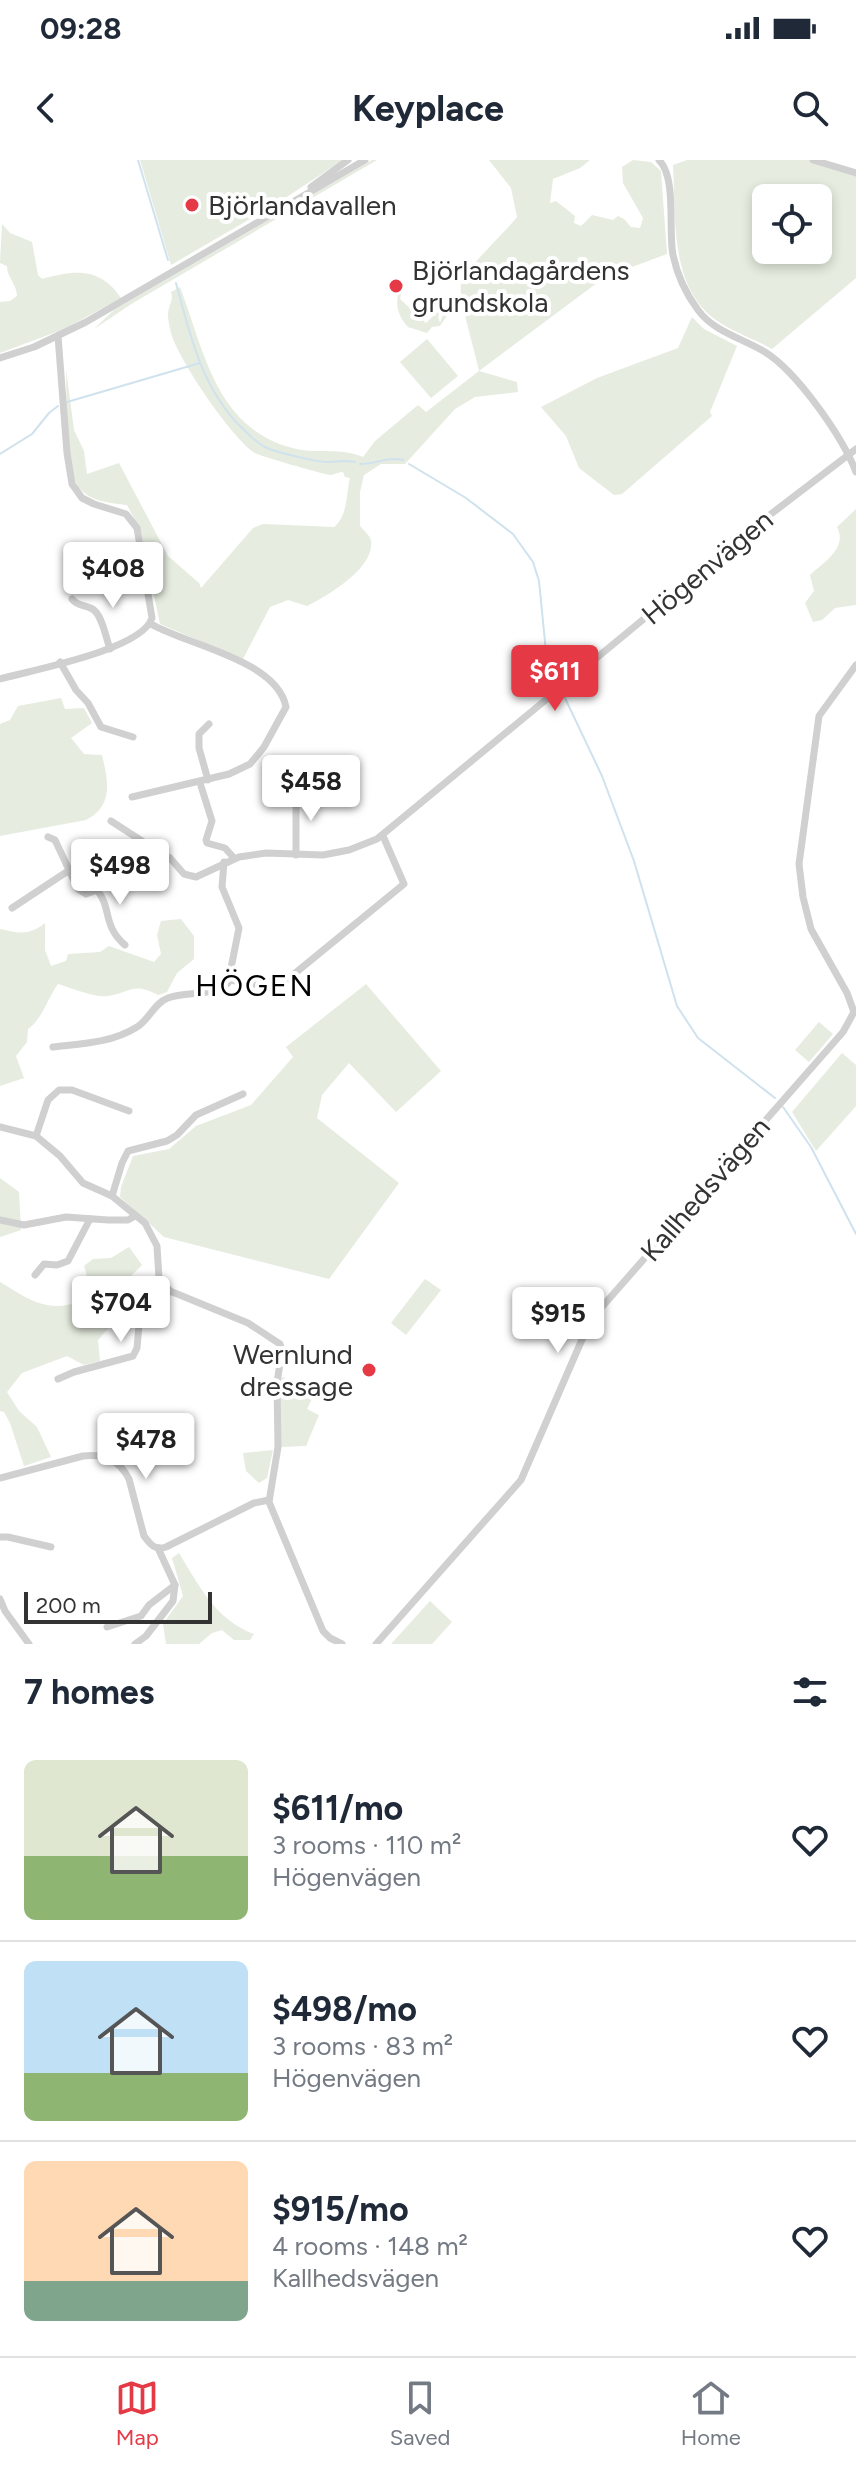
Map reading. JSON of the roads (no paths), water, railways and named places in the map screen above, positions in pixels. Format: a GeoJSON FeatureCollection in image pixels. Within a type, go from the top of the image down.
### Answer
{"type":"FeatureCollection","features":[{"type":"Feature","properties":{"kind":"street"},"geometry":{"type":"LineString","coordinates":[[305,193],[348,160]]}},
{"type":"Feature","properties":{"kind":"street"},"geometry":{"type":"LineString","coordinates":[[0,358],[58,336],[121,302],[365,160]]}},
{"type":"Feature","properties":{"kind":"street"},"geometry":{"type":"LineString","coordinates":[[813,160],[856,173]]}},
{"type":"Feature","properties":{"kind":"street"},"geometry":{"type":"LineString","coordinates":[[664,162],[668,176],[673,254],[679,274],[698,310],[720,329],[761,350],[784,368],[852,452],[856,472]]}},
{"type":"Feature","properties":{"kind":"street"},"geometry":{"type":"LineString","coordinates":[[0,679],[110,649],[151,624],[152,612],[137,528],[126,514],[82,498],[72,484],[58,336]]}},
{"type":"Feature","properties":{"kind":"street","name":"Högenvägen"},"geometry":{"type":"LineString","coordinates":[[111,821],[144,846],[169,857],[188,876],[204,875],[234,858],[266,853],[296,855],[338,852],[383,836],[761,522],[852,452]]}},
{"type":"Feature","properties":{"kind":"street"},"geometry":{"type":"LineString","coordinates":[[72,599],[77,605],[93,609],[97,614],[110,649]]}},
{"type":"Feature","properties":{"kind":"street"},"geometry":{"type":"LineString","coordinates":[[132,797],[204,783],[241,769],[257,758],[284,713],[284,700],[273,685],[252,668],[151,624]]}},
{"type":"Feature","properties":{"kind":"street"},"geometry":{"type":"LineString","coordinates":[[60,662],[101,727],[133,737]]}},
{"type":"Feature","properties":{"kind":"street"},"geometry":{"type":"LineString","coordinates":[[855,1013],[849,996],[814,936],[803,897],[799,864],[819,716],[856,665]]}},
{"type":"Feature","properties":{"kind":"street"},"geometry":{"type":"LineString","coordinates":[[209,724],[199,734],[198,742],[212,821],[207,843],[225,848],[234,858]]}},
{"type":"Feature","properties":{"kind":"street"},"geometry":{"type":"LineString","coordinates":[[296,790],[296,855]]}},
{"type":"Feature","properties":{"kind":"street"},"geometry":{"type":"LineString","coordinates":[[230,980],[277,988],[404,884],[383,836]]}},
{"type":"Feature","properties":{"kind":"street"},"geometry":{"type":"LineString","coordinates":[[48,837],[55,840],[81,893],[97,890]]}},
{"type":"Feature","properties":{"kind":"street"},"geometry":{"type":"LineString","coordinates":[[125,945],[110,928],[97,890],[98,884],[144,846]]}},
{"type":"Feature","properties":{"kind":"street"},"geometry":{"type":"LineString","coordinates":[[53,1047],[88,1044],[125,1033],[140,1025],[168,998],[214,990],[230,980],[239,928],[222,887],[224,862]]}},
{"type":"Feature","properties":{"kind":"street"},"geometry":{"type":"LineString","coordinates":[[12,908],[68,871]]}},
{"type":"Feature","properties":{"kind":"street","name":"Kallhedsvägen"},"geometry":{"type":"LineString","coordinates":[[376,1644],[521,1480],[587,1328],[601,1308],[830,1046],[855,1013]]}},
{"type":"Feature","properties":{"kind":"street"},"geometry":{"type":"LineString","coordinates":[[36,1136],[48,1100],[59,1090],[72,1090],[129,1111]]}},
{"type":"Feature","properties":{"kind":"street"},"geometry":{"type":"LineString","coordinates":[[112,1196],[128,1151],[167,1141],[196,1115],[243,1094]]}},
{"type":"Feature","properties":{"kind":"street"},"geometry":{"type":"LineString","coordinates":[[0,1127],[36,1136],[60,1156],[83,1183],[112,1196],[145,1223],[157,1246],[157,1272],[170,1291],[259,1329],[282,1347],[277,1383],[276,1462],[269,1500],[277,1527],[291,1552],[323,1631],[342,1644]]}},
{"type":"Feature","properties":{"kind":"street"},"geometry":{"type":"LineString","coordinates":[[0,1220],[24,1225],[66,1217],[128,1220],[135,1216]]}},
{"type":"Feature","properties":{"kind":"street"},"geometry":{"type":"LineString","coordinates":[[35,1275],[44,1264],[57,1265],[68,1261],[90,1219]]}},
{"type":"Feature","properties":{"kind":"street"},"geometry":{"type":"LineString","coordinates":[[58,1379],[133,1356],[137,1348],[139,1325],[170,1291]]}},
{"type":"Feature","properties":{"kind":"street"},"geometry":{"type":"LineString","coordinates":[[0,1478],[83,1456],[113,1459],[125,1470],[129,1479],[144,1536],[149,1544],[158,1548],[166,1547],[254,1503],[269,1500]]}},
{"type":"Feature","properties":{"kind":"street"},"geometry":{"type":"LineString","coordinates":[[0,1537],[51,1547]]}},
{"type":"Feature","properties":{"kind":"street"},"geometry":{"type":"LineString","coordinates":[[135,1644],[146,1636],[173,1601],[175,1585],[158,1548]]}},
{"type":"Feature","properties":{"kind":"street"},"geometry":{"type":"LineString","coordinates":[[107,1627],[141,1616],[149,1605],[175,1585]]}},
{"type":"Feature","properties":{"kind":"street"},"geometry":{"type":"LineString","coordinates":[[0,1599],[29,1644]]}},
{"type":"Feature","properties":{"kind":"waterway"},"geometry":{"type":"LineString","coordinates":[[138,160],[168,260]]}},
{"type":"Feature","properties":{"kind":"waterway"},"geometry":{"type":"LineString","coordinates":[[176,283],[192,341],[207,379],[228,413],[242,428],[259,444],[272,450],[319,461],[355,462]]}},
{"type":"Feature","properties":{"kind":"waterway"},"geometry":{"type":"LineString","coordinates":[[67,402],[200,363]]}},
{"type":"Feature","properties":{"kind":"waterway"},"geometry":{"type":"LineString","coordinates":[[0,454],[32,434],[58,406]]}},
{"type":"Feature","properties":{"kind":"waterway"},"geometry":{"type":"LineString","coordinates":[[360,464],[403,460]]}},
{"type":"Feature","properties":{"kind":"waterway"},"geometry":{"type":"LineString","coordinates":[[409,464],[466,498],[513,534],[533,562],[539,581],[546,652],[559,684]]}},
{"type":"Feature","properties":{"kind":"waterway"},"geometry":{"type":"LineString","coordinates":[[564,696],[602,776],[634,861],[677,1006],[698,1038],[775,1098]]}},
{"type":"Feature","properties":{"kind":"waterway"},"geometry":{"type":"LineString","coordinates":[[783,1107],[811,1147],[856,1234]]}},
{"type":"Feature","properties":{"kind":"place","name":"Björlandavallen"},"geometry":{"type":"Point","coordinates":[192,205]}},
{"type":"Feature","properties":{"kind":"place","name":"Björlandagårdens grundskola"},"geometry":{"type":"Point","coordinates":[396,286]}},
{"type":"Feature","properties":{"kind":"place","name":"Wernlund dressage"},"geometry":{"type":"Point","coordinates":[369,1370]}},
{"type":"Feature","properties":{"kind":"district","name":"HÖGEN"},"geometry":{"type":"Point","coordinates":[255,985]}}]}
